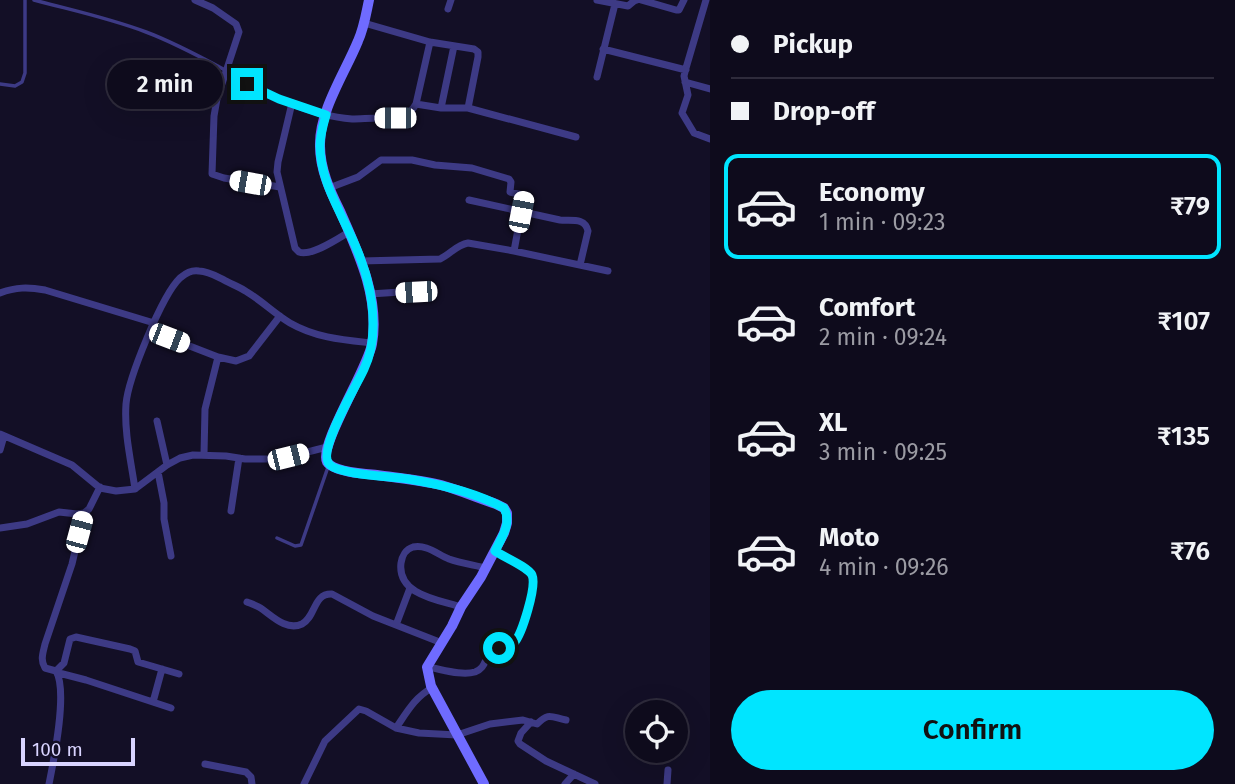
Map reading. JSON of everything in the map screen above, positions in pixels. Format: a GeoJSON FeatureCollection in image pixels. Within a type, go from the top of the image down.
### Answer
{"type":"FeatureCollection","features":[{"type":"Feature","properties":{"kind":"street"},"geometry":{"type":"LineString","coordinates":[[195,0],[225,16],[239,28],[217,99],[212,174],[281,187]]}},
{"type":"Feature","properties":{"kind":"street"},"geometry":{"type":"LineString","coordinates":[[369,0],[359,40],[326,115],[320,144],[329,188],[361,261],[370,294],[372,343],[364,369],[327,447],[325,457],[329,465],[348,471],[441,485],[504,508],[508,518],[504,533],[426,667],[432,688],[484,784]]}},
{"type":"Feature","properties":{"kind":"street"},"geometry":{"type":"LineString","coordinates":[[448,9],[451,0]]}},
{"type":"Feature","properties":{"kind":"street"},"geometry":{"type":"LineString","coordinates":[[597,0],[628,6],[639,0],[676,10],[682,8],[684,0]]}},
{"type":"Feature","properties":{"kind":"street"},"geometry":{"type":"LineString","coordinates":[[706,0],[686,70],[688,95],[682,117],[694,133],[710,139]]}},
{"type":"Feature","properties":{"kind":"street"},"geometry":{"type":"LineString","coordinates":[[597,77],[615,4]]}},
{"type":"Feature","properties":{"kind":"street"},"geometry":{"type":"LineString","coordinates":[[364,23],[430,42],[474,49],[478,52],[468,108]]}},
{"type":"Feature","properties":{"kind":"street"},"geometry":{"type":"LineString","coordinates":[[226,71],[263,92],[326,115],[395,118],[406,116],[416,104],[430,42]]}},
{"type":"Feature","properties":{"kind":"street"},"geometry":{"type":"LineString","coordinates":[[441,108],[454,46]]}},
{"type":"Feature","properties":{"kind":"street"},"geometry":{"type":"LineString","coordinates":[[603,49],[686,70]]}},
{"type":"Feature","properties":{"kind":"street"},"geometry":{"type":"LineString","coordinates":[[685,82],[710,89]]}},
{"type":"Feature","properties":{"kind":"street"},"geometry":{"type":"LineString","coordinates":[[292,103],[278,162],[278,178],[293,242],[299,252],[305,252],[323,247],[349,232]]}},
{"type":"Feature","properties":{"kind":"street"},"geometry":{"type":"LineString","coordinates":[[416,104],[468,108],[576,137]]}},
{"type":"Feature","properties":{"kind":"street"},"geometry":{"type":"LineString","coordinates":[[329,188],[358,177],[381,160],[412,160],[472,168],[509,179],[510,192],[524,195],[514,251]]}},
{"type":"Feature","properties":{"kind":"street"},"geometry":{"type":"LineString","coordinates":[[469,200],[584,223],[588,231],[579,265]]}},
{"type":"Feature","properties":{"kind":"street"},"geometry":{"type":"LineString","coordinates":[[361,261],[440,259],[448,256],[453,249],[468,243],[608,271]]}},
{"type":"Feature","properties":{"kind":"street"},"geometry":{"type":"LineString","coordinates":[[135,489],[126,433],[128,391],[153,327],[179,278],[190,271],[209,273],[247,292],[307,332],[329,338],[372,343]]}},
{"type":"Feature","properties":{"kind":"street"},"geometry":{"type":"LineString","coordinates":[[0,293],[15,288],[45,290],[153,327],[218,357],[236,361],[249,356],[280,316]]}},
{"type":"Feature","properties":{"kind":"street"},"geometry":{"type":"LineString","coordinates":[[370,294],[416,292]]}},
{"type":"Feature","properties":{"kind":"street"},"geometry":{"type":"LineString","coordinates":[[204,454],[205,409],[218,357]]}},
{"type":"Feature","properties":{"kind":"street"},"geometry":{"type":"LineString","coordinates":[[157,421],[167,465]]}},
{"type":"Feature","properties":{"kind":"street"},"geometry":{"type":"LineString","coordinates":[[0,450],[2,435],[72,466],[100,487],[116,491],[135,489],[167,465],[193,455],[277,458],[327,447]]}},
{"type":"Feature","properties":{"kind":"street"},"geometry":{"type":"LineString","coordinates":[[231,511],[239,458]]}},
{"type":"Feature","properties":{"kind":"street"},"geometry":{"type":"LineString","coordinates":[[158,472],[171,555]]}},
{"type":"Feature","properties":{"kind":"street"},"geometry":{"type":"LineString","coordinates":[[0,528],[27,524],[59,512],[84,513],[89,509],[100,487]]}},
{"type":"Feature","properties":{"kind":"street"},"geometry":{"type":"LineString","coordinates":[[84,513],[72,564],[44,644],[43,664],[45,668],[171,708]]}},
{"type":"Feature","properties":{"kind":"street"},"geometry":{"type":"LineString","coordinates":[[461,607],[419,594],[410,588],[404,581],[401,570],[403,556],[410,548],[428,548],[450,559],[486,568]]}},
{"type":"Feature","properties":{"kind":"street"},"geometry":{"type":"LineString","coordinates":[[426,667],[467,673],[476,671],[482,668],[494,649],[512,646],[514,643],[522,627],[534,587],[533,578],[530,572],[495,551]]}},
{"type":"Feature","properties":{"kind":"street"},"geometry":{"type":"LineString","coordinates":[[396,625],[410,588]]}},
{"type":"Feature","properties":{"kind":"street"},"geometry":{"type":"LineString","coordinates":[[247,601],[275,620],[300,625],[308,619],[320,598],[328,594],[373,616],[442,643]]}},
{"type":"Feature","properties":{"kind":"street"},"geometry":{"type":"LineString","coordinates":[[49,784],[59,728],[58,672],[64,663],[70,639],[76,637],[130,649],[135,651],[138,662],[179,674]]}},
{"type":"Feature","properties":{"kind":"street"},"geometry":{"type":"LineString","coordinates":[[153,702],[162,669]]}},
{"type":"Feature","properties":{"kind":"street"},"geometry":{"type":"LineString","coordinates":[[396,728],[413,703],[432,688]]}},
{"type":"Feature","properties":{"kind":"street"},"geometry":{"type":"LineString","coordinates":[[304,784],[325,741],[355,712],[362,709],[396,728],[419,733],[457,735],[490,724],[523,720],[537,724],[544,716],[566,720]]}},
{"type":"Feature","properties":{"kind":"street"},"geometry":{"type":"LineString","coordinates":[[530,722],[519,737],[520,744],[546,761],[595,784]]}},
{"type":"Feature","properties":{"kind":"street"},"geometry":{"type":"LineString","coordinates":[[205,764],[246,772],[251,776],[252,784]]}},
{"type":"Feature","properties":{"kind":"street"},"geometry":{"type":"LineString","coordinates":[[667,784],[668,771]]}},
{"type":"Feature","properties":{"kind":"street"},"geometry":{"type":"LineString","coordinates":[[565,784],[574,774]]}},
{"type":"Feature","properties":{"kind":"lane"},"geometry":{"type":"LineString","coordinates":[[0,84],[15,86],[22,82],[25,74],[25,0]]}},
{"type":"Feature","properties":{"kind":"lane"},"geometry":{"type":"LineString","coordinates":[[34,0],[145,31],[226,71]]}},
{"type":"Feature","properties":{"kind":"lane"},"geometry":{"type":"LineString","coordinates":[[277,538],[296,546],[301,545],[329,465]]}},
{"type":"Feature","properties":{"kind":"route"},"geometry":{"type":"LineString","coordinates":[[247,84],[279,99],[326,115],[320,144],[324,171],[361,261],[370,294],[373,328],[369,355],[331,435],[325,454],[326,460],[335,468],[348,471],[441,485],[504,508],[507,523],[495,551],[530,572],[534,587],[522,627],[514,643],[506,648],[499,648]]}}]}
